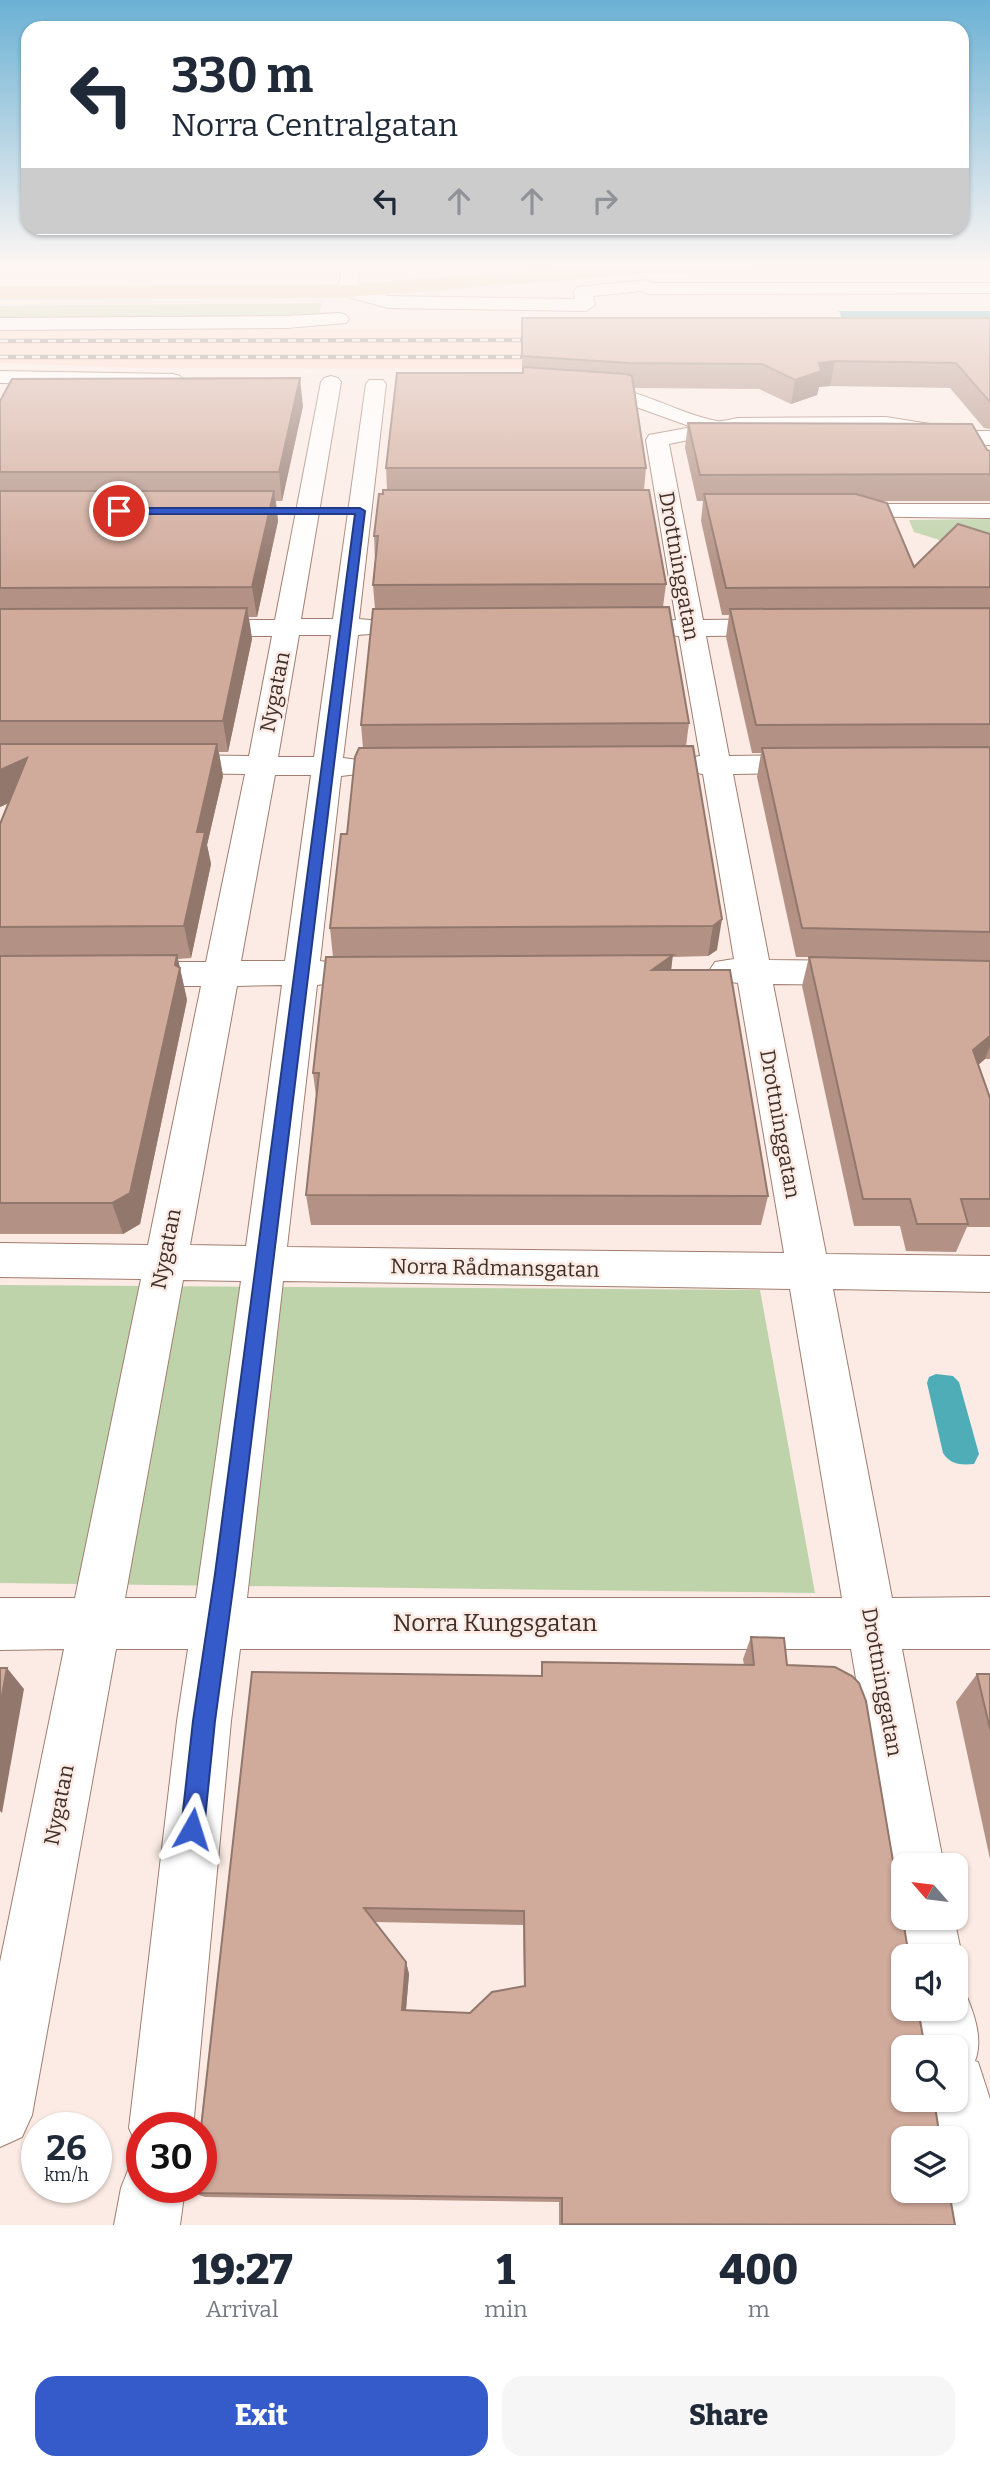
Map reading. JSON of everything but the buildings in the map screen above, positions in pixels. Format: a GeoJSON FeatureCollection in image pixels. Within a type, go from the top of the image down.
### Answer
{"type":"FeatureCollection","features":[{"type":"Feature","properties":{"kind":"street"},"geometry":{"type":"LineString","coordinates":[[7,388],[194,387]]}},
{"type":"Feature","properties":{"kind":"street"},"geometry":{"type":"LineString","coordinates":[[303,388],[400,390]]}},
{"type":"Feature","properties":{"kind":"street","name":"Nygatan"},"geometry":{"type":"LineString","coordinates":[[0,2115],[287,627],[333,511],[352,391]]}},
{"type":"Feature","properties":{"kind":"street","name":"Nygatan"},"geometry":{"type":"LineString","coordinates":[[163,2112],[204,1721],[346,627],[333,511],[352,391]]}},
{"type":"Feature","properties":{"kind":"street"},"geometry":{"type":"LineString","coordinates":[[558,392],[628,397],[739,435],[888,435],[919,428],[981,445]]}},
{"type":"Feature","properties":{"kind":"street","name":"Drottninggatan"},"geometry":{"type":"LineString","coordinates":[[715,427],[657,440],[914,1853]]}},
{"type":"Feature","properties":{"kind":"street"},"geometry":{"type":"LineString","coordinates":[[281,511],[387,511]]}},
{"type":"Feature","properties":{"kind":"street"},"geometry":{"type":"LineString","coordinates":[[809,511],[990,511]]}},
{"type":"Feature","properties":{"kind":"street"},"geometry":{"type":"LineString","coordinates":[[635,628],[813,626]]}},
{"type":"Feature","properties":{"kind":"street"},"geometry":{"type":"LineString","coordinates":[[178,628],[401,627]]}},
{"type":"Feature","properties":{"kind":"street"},"geometry":{"type":"LineString","coordinates":[[138,764],[383,767]]}},
{"type":"Feature","properties":{"kind":"street"},"geometry":{"type":"LineString","coordinates":[[660,765],[839,764]]}},
{"type":"Feature","properties":{"kind":"street"},"geometry":{"type":"LineString","coordinates":[[698,971],[892,974]]}},
{"type":"Feature","properties":{"kind":"street"},"geometry":{"type":"LineString","coordinates":[[96,974],[356,973]]}},
{"type":"Feature","properties":{"kind":"street","name":"Norra Rådmansgatan"},"geometry":{"type":"LineString","coordinates":[[0,1260],[990,1274]]}},
{"type":"Feature","properties":{"kind":"street","name":"Norra Kungsgatan"},"geometry":{"type":"LineString","coordinates":[[0,1624],[990,1623]]}},
{"type":"Feature","properties":{"kind":"street"},"geometry":{"type":"LineString","coordinates":[[961,2112],[981,2225]]}},
{"type":"Feature","properties":{"kind":"street"},"geometry":{"type":"LineString","coordinates":[[147,2225],[151,2203]]}},
{"type":"Feature","properties":{"kind":"green space"},"geometry":{"type":"Polygon","coordinates":[[[990,519],[990,556],[914,532],[909,520],[990,519]]]}},
{"type":"Feature","properties":{"kind":"green space"},"geometry":{"type":"Polygon","coordinates":[[[0,1285],[760,1290],[815,1593],[0,1583],[0,1285]]]}},
{"type":"Feature","properties":{"kind":"water"},"geometry":{"type":"Polygon","coordinates":[[[936,1374],[953,1376],[959,1382],[979,1454],[974,1464],[957,1463],[949,1460],[943,1453],[927,1383],[929,1377],[936,1374]]]}},
{"type":"Feature","properties":{"kind":"route"},"geometry":{"type":"LineString","coordinates":[[119,511],[360,511],[192,1829]]}}]}
